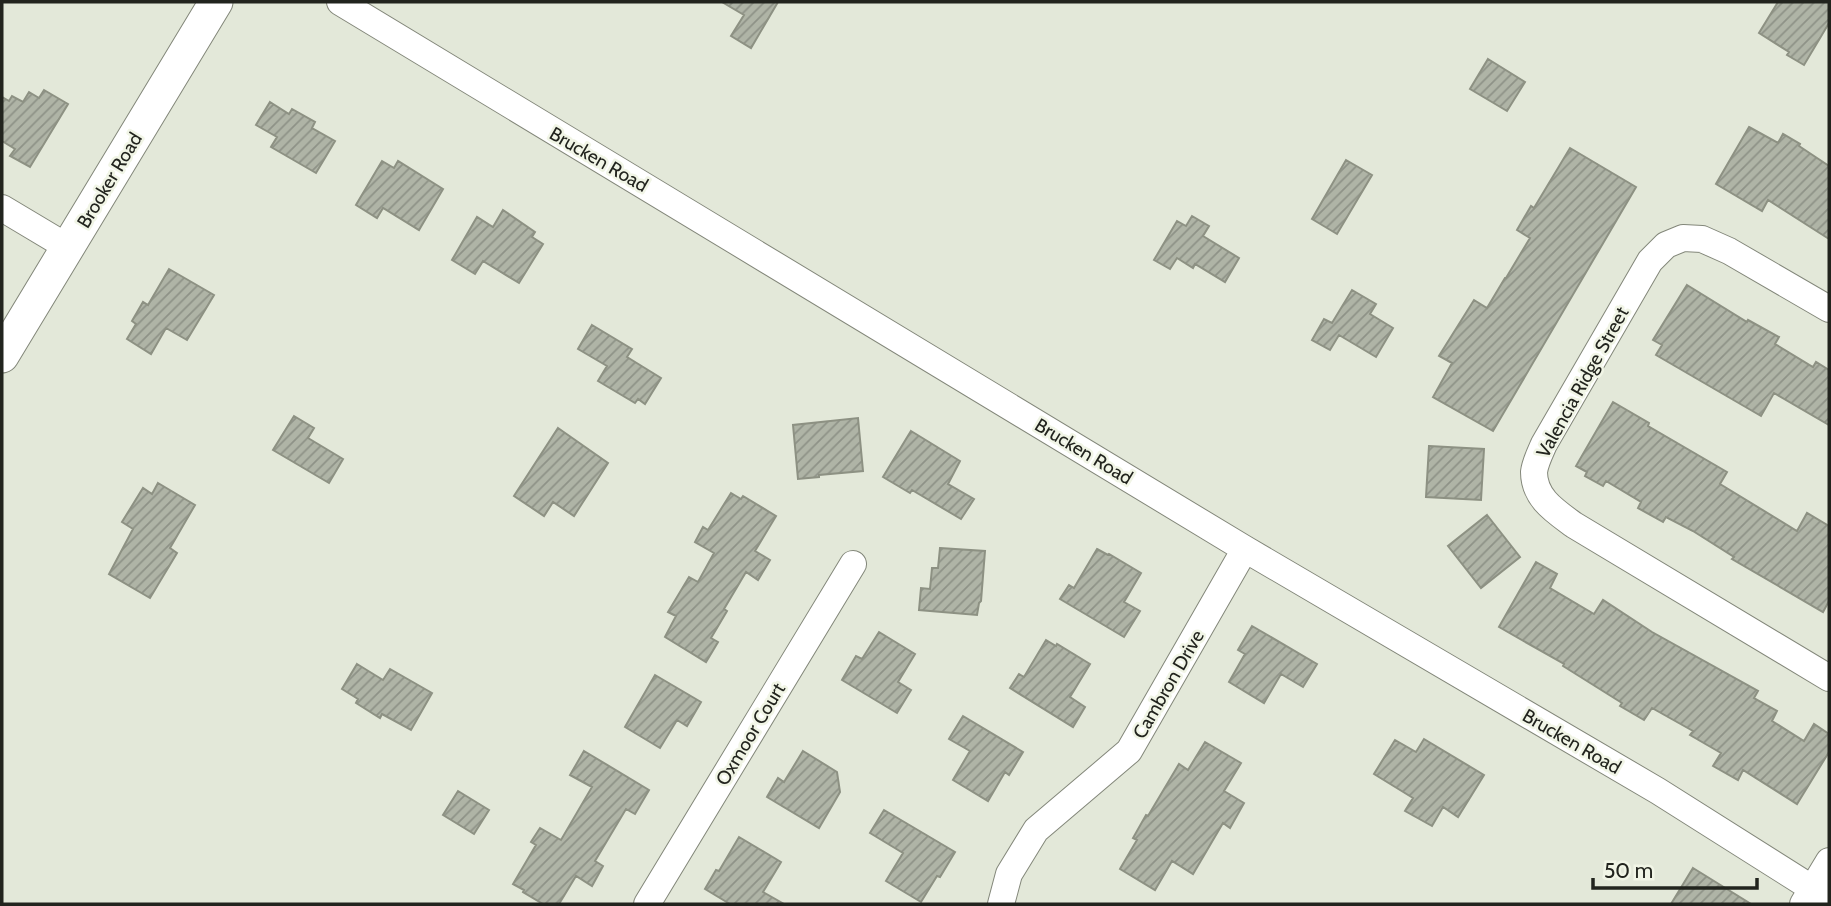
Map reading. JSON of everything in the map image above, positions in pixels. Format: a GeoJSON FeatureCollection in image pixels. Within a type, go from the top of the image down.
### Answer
{"type":"FeatureCollection","features":[{"type":"Feature","properties":{"kind":"street","name":"Brooker Road"},"geometry":{"type":"LineString","coordinates":[[2,356],[216,2]]}},
{"type":"Feature","properties":{"kind":"street","name":"Brucken Road"},"geometry":{"type":"LineString","coordinates":[[340,2],[1245,549],[1658,791],[1814,897]]}},
{"type":"Feature","properties":{"kind":"street"},"geometry":{"type":"LineString","coordinates":[[2,208],[68,248]]}},
{"type":"Feature","properties":{"kind":"street","name":"Valencia Ridge Street"},"geometry":{"type":"LineString","coordinates":[[1829,309],[1729,251],[1702,239],[1682,238],[1666,245],[1650,261],[1544,444],[1534,470],[1537,491],[1549,506],[1574,525],[1829,678]]}},
{"type":"Feature","properties":{"kind":"street","name":"Cambron Drive"},"geometry":{"type":"LineString","coordinates":[[1002,904],[1009,874],[1036,830],[1129,751],[1245,549]]}},
{"type":"Feature","properties":{"kind":"street","name":"Oxmoor Court"},"geometry":{"type":"LineString","coordinates":[[647,904],[853,564]]}},
{"type":"Feature","properties":{"kind":"street"},"geometry":{"type":"LineString","coordinates":[[1814,897],[1829,861]]}},
{"type":"Feature","properties":{"kind":"building"},"geometry":{"type":"Polygon","coordinates":[[[722,2],[778,2],[751,48],[731,36],[744,15],[722,2]]]}},
{"type":"Feature","properties":{"kind":"building"},"geometry":{"type":"Polygon","coordinates":[[[1778,2],[1829,2],[1829,23],[1804,65],[1759,33],[1778,2]]]}},
{"type":"Feature","properties":{"kind":"building"},"geometry":{"type":"Polygon","coordinates":[[[1488,59],[1525,82],[1507,111],[1470,89],[1488,59]]]}},
{"type":"Feature","properties":{"kind":"building"},"geometry":{"type":"Polygon","coordinates":[[[44,90],[68,104],[30,167],[10,156],[15,149],[2,141],[2,97],[9,101],[12,96],[23,102],[29,92],[39,98],[44,90]]]}},
{"type":"Feature","properties":{"kind":"building"},"geometry":{"type":"Polygon","coordinates":[[[270,102],[289,114],[292,109],[315,122],[312,128],[335,141],[316,173],[271,147],[277,137],[256,125],[270,102]]]}},
{"type":"Feature","properties":{"kind":"building"},"geometry":{"type":"Polygon","coordinates":[[[1749,127],[1778,143],[1783,134],[1829,166],[1829,239],[1768,200],[1762,211],[1716,184],[1749,127]]]}},
{"type":"Feature","properties":{"kind":"building"},"geometry":{"type":"Polygon","coordinates":[[[1570,148],[1636,187],[1493,431],[1433,397],[1452,363],[1439,356],[1474,300],[1487,308],[1506,278],[1530,238],[1517,230],[1531,206],[1534,208],[1570,148]]]}},
{"type":"Feature","properties":{"kind":"building"},"geometry":{"type":"Polygon","coordinates":[[[1346,160],[1372,175],[1337,234],[1312,219],[1346,160]]]}},
{"type":"Feature","properties":{"kind":"building"},"geometry":{"type":"Polygon","coordinates":[[[382,161],[394,168],[398,161],[443,189],[419,230],[383,208],[377,218],[356,205],[382,161]]]}},
{"type":"Feature","properties":{"kind":"building"},"geometry":{"type":"Polygon","coordinates":[[[503,210],[535,232],[532,237],[543,244],[519,283],[483,261],[475,274],[452,260],[477,217],[493,227],[503,210]]]}},
{"type":"Feature","properties":{"kind":"building"},"geometry":{"type":"Polygon","coordinates":[[[1192,216],[1209,226],[1203,236],[1239,258],[1225,282],[1195,264],[1193,268],[1177,258],[1170,269],[1154,260],[1177,221],[1186,226],[1192,216]]]}},
{"type":"Feature","properties":{"kind":"building"},"geometry":{"type":"Polygon","coordinates":[[[169,269],[214,295],[187,340],[166,328],[151,354],[127,339],[136,324],[132,321],[143,302],[148,305],[169,269]]]}},
{"type":"Feature","properties":{"kind":"building"},"geometry":{"type":"Polygon","coordinates":[[[1687,285],[1747,322],[1748,320],[1779,337],[1775,344],[1813,367],[1816,362],[1829,370],[1829,425],[1774,393],[1761,416],[1656,355],[1662,345],[1653,340],[1687,285]]]}},
{"type":"Feature","properties":{"kind":"building"},"geometry":{"type":"Polygon","coordinates":[[[1352,290],[1376,304],[1370,314],[1393,328],[1376,357],[1339,335],[1330,350],[1312,340],[1324,319],[1332,323],[1352,290]]]}},
{"type":"Feature","properties":{"kind":"building"},"geometry":{"type":"Polygon","coordinates":[[[592,325],[632,349],[627,357],[661,378],[645,404],[638,399],[635,403],[598,381],[607,366],[578,349],[592,325]]]}},
{"type":"Feature","properties":{"kind":"building"},"geometry":{"type":"Polygon","coordinates":[[[1613,402],[1649,423],[1648,426],[1727,472],[1720,484],[1797,531],[1807,513],[1829,526],[1829,601],[1823,612],[1732,559],[1734,557],[1693,531],[1666,517],[1663,522],[1638,508],[1641,502],[1606,481],[1603,486],[1585,476],[1587,472],[1576,466],[1613,402]]]}},
{"type":"Feature","properties":{"kind":"building"},"geometry":{"type":"Polygon","coordinates":[[[294,416],[314,428],[308,438],[343,459],[329,483],[273,450],[294,416]]]}},
{"type":"Feature","properties":{"kind":"building"},"geometry":{"type":"Polygon","coordinates":[[[858,418],[863,471],[798,479],[793,425],[858,418]]]}},
{"type":"Feature","properties":{"kind":"building"},"geometry":{"type":"Polygon","coordinates":[[[558,428],[608,463],[574,516],[553,502],[544,516],[514,496],[558,428]]]}},
{"type":"Feature","properties":{"kind":"building"},"geometry":{"type":"Polygon","coordinates":[[[911,431],[960,461],[948,484],[974,499],[961,519],[912,490],[910,493],[883,477],[911,431]]]}},
{"type":"Feature","properties":{"kind":"building"},"geometry":{"type":"Polygon","coordinates":[[[1429,446],[1484,449],[1481,500],[1426,497],[1429,446]]]}},
{"type":"Feature","properties":{"kind":"building"},"geometry":{"type":"Polygon","coordinates":[[[158,483],[195,505],[170,548],[177,553],[150,598],[109,574],[133,529],[122,522],[143,488],[152,494],[158,483]]]}},
{"type":"Feature","properties":{"kind":"building"},"geometry":{"type":"Polygon","coordinates":[[[731,493],[741,499],[743,496],[776,516],[755,551],[770,560],[758,580],[746,572],[724,609],[727,611],[711,638],[718,642],[706,662],[665,637],[676,616],[668,612],[689,577],[698,582],[714,553],[695,542],[703,527],[708,530],[731,493]]]}},
{"type":"Feature","properties":{"kind":"building"},"geometry":{"type":"Polygon","coordinates":[[[1487,515],[1520,557],[1481,588],[1448,546],[1487,515]]]}},
{"type":"Feature","properties":{"kind":"building"},"geometry":{"type":"Polygon","coordinates":[[[940,548],[985,551],[981,601],[977,615],[919,610],[921,588],[930,589],[932,568],[938,568],[940,548]]]}},
{"type":"Feature","properties":{"kind":"building"},"geometry":{"type":"Polygon","coordinates":[[[1097,549],[1141,573],[1124,602],[1140,611],[1124,637],[1060,599],[1069,585],[1074,588],[1097,549]]]}},
{"type":"Feature","properties":{"kind":"building"},"geometry":{"type":"Polygon","coordinates":[[[1536,562],[1557,574],[1550,588],[1594,614],[1603,600],[1652,632],[1758,691],[1754,698],[1777,711],[1772,721],[1804,741],[1814,724],[1829,734],[1829,752],[1797,804],[1743,770],[1738,780],[1713,766],[1721,753],[1690,735],[1693,731],[1652,708],[1644,720],[1620,706],[1622,703],[1563,666],[1564,664],[1499,627],[1536,562]]]}},
{"type":"Feature","properties":{"kind":"building"},"geometry":{"type":"Polygon","coordinates":[[[1252,626],[1317,664],[1303,687],[1281,674],[1264,703],[1229,682],[1245,654],[1238,650],[1252,626]]]}},
{"type":"Feature","properties":{"kind":"building"},"geometry":{"type":"Polygon","coordinates":[[[879,632],[915,654],[898,682],[911,690],[897,713],[842,680],[856,656],[862,659],[879,632]]]}},
{"type":"Feature","properties":{"kind":"building"},"geometry":{"type":"Polygon","coordinates":[[[1046,640],[1090,664],[1070,697],[1085,707],[1073,727],[1010,688],[1019,674],[1024,677],[1046,640]]]}},
{"type":"Feature","properties":{"kind":"building"},"geometry":{"type":"Polygon","coordinates":[[[357,664],[383,680],[390,669],[432,693],[411,730],[382,714],[380,718],[356,703],[358,699],[342,689],[357,664]]]}},
{"type":"Feature","properties":{"kind":"building"},"geometry":{"type":"Polygon","coordinates":[[[655,675],[701,702],[687,726],[677,720],[660,748],[625,727],[655,675]]]}},
{"type":"Feature","properties":{"kind":"building"},"geometry":{"type":"Polygon","coordinates":[[[963,716],[1023,752],[1009,775],[1005,772],[988,801],[953,780],[970,751],[949,739],[963,716]]]}},
{"type":"Feature","properties":{"kind":"building"},"geometry":{"type":"Polygon","coordinates":[[[1424,739],[1484,775],[1458,817],[1443,807],[1432,826],[1405,811],[1413,798],[1374,774],[1395,740],[1416,752],[1424,739]]]}},
{"type":"Feature","properties":{"kind":"building"},"geometry":{"type":"Polygon","coordinates":[[[1205,742],[1241,763],[1224,791],[1244,803],[1230,828],[1223,823],[1193,874],[1172,861],[1155,890],[1120,869],[1137,840],[1133,838],[1179,764],[1188,770],[1205,742]]]}},
{"type":"Feature","properties":{"kind":"building"},"geometry":{"type":"Polygon","coordinates":[[[584,751],[649,790],[635,814],[626,809],[595,861],[603,866],[592,886],[576,876],[559,904],[543,904],[513,884],[536,845],[531,842],[540,828],[561,840],[592,787],[570,775],[584,751]]]}},
{"type":"Feature","properties":{"kind":"building"},"geometry":{"type":"Polygon","coordinates":[[[803,751],[837,772],[840,792],[819,828],[767,797],[778,778],[784,782],[803,751]]]}},
{"type":"Feature","properties":{"kind":"building"},"geometry":{"type":"Polygon","coordinates":[[[458,791],[489,810],[474,834],[443,815],[458,791]]]}},
{"type":"Feature","properties":{"kind":"building"},"geometry":{"type":"Polygon","coordinates":[[[884,810],[955,852],[921,902],[886,881],[903,853],[870,833],[884,810]]]}},
{"type":"Feature","properties":{"kind":"building"},"geometry":{"type":"Polygon","coordinates":[[[739,837],[781,862],[763,892],[784,904],[730,904],[705,889],[739,837]]]}},
{"type":"Feature","properties":{"kind":"building"},"geometry":{"type":"Polygon","coordinates":[[[1693,868],[1751,904],[1671,904],[1693,868]]]}}]}
